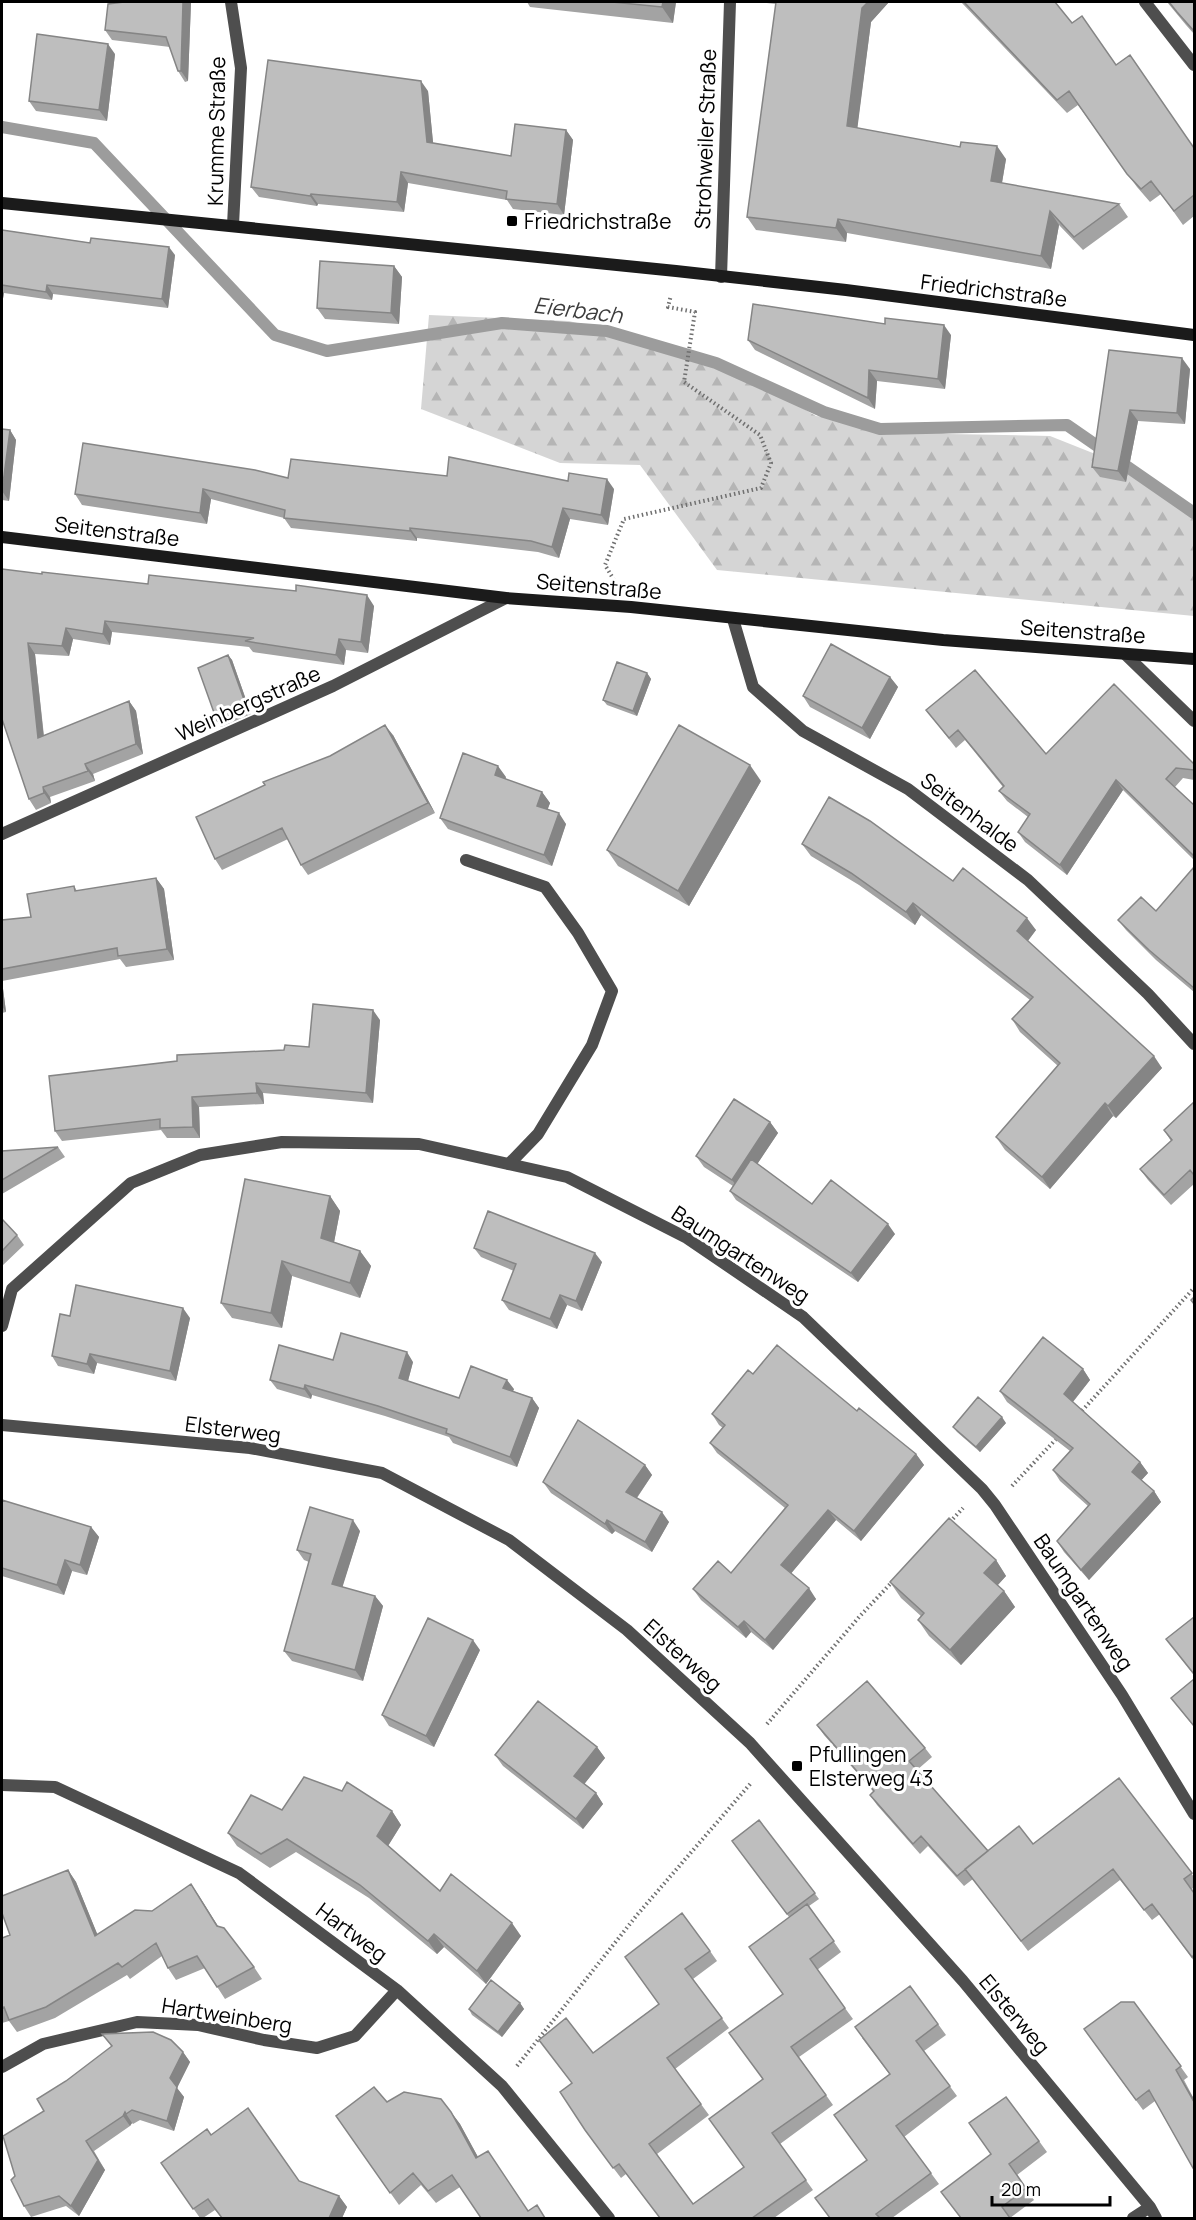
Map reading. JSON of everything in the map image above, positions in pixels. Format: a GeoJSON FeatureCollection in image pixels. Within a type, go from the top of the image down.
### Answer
{"type":"FeatureCollection","features":[{"type":"Feature","properties":{"kind":"main road","name":"Friedrichstraße"},"geometry":{"type":"LineString","coordinates":[[2,202],[511,253],[846,290],[1194,335]]}},
{"type":"Feature","properties":{"kind":"main road","name":"Seitenstraße"},"geometry":{"type":"LineString","coordinates":[[2,537],[506,598],[631,607],[943,640],[1194,658]]}},
{"type":"Feature","properties":{"kind":"street","name":"Krumme Straße"},"geometry":{"type":"LineString","coordinates":[[231,2],[241,68],[233,225]]}},
{"type":"Feature","properties":{"kind":"street","name":"Strohweiler Straße"},"geometry":{"type":"LineString","coordinates":[[721,277],[730,2]]}},
{"type":"Feature","properties":{"kind":"street"},"geometry":{"type":"LineString","coordinates":[[1145,2],[1194,65]]}},
{"type":"Feature","properties":{"kind":"street","name":"Weinbergstraße"},"geometry":{"type":"LineString","coordinates":[[2,834],[333,686],[506,598]]}},
{"type":"Feature","properties":{"kind":"street","name":"Seitenhalde"},"geometry":{"type":"LineString","coordinates":[[734,619],[753,687],[802,731],[908,789],[1028,880],[1148,994],[1194,1044]]}},
{"type":"Feature","properties":{"kind":"street"},"geometry":{"type":"LineString","coordinates":[[1125,654],[1194,721]]}},
{"type":"Feature","properties":{"kind":"street"},"geometry":{"type":"LineString","coordinates":[[466,860],[545,887],[578,933],[612,991],[592,1044],[538,1134],[510,1164]]}},
{"type":"Feature","properties":{"kind":"street","name":"Baumgartenweg"},"geometry":{"type":"LineString","coordinates":[[2,1326],[12,1289],[131,1183],[201,1155],[282,1142],[419,1144],[567,1177],[687,1238],[803,1317],[982,1489],[995,1504],[1122,1695],[1194,1814]]}},
{"type":"Feature","properties":{"kind":"street","name":"Elsterweg"},"geometry":{"type":"LineString","coordinates":[[2,1425],[250,1448],[382,1473],[509,1540],[627,1630],[750,1743],[963,1981],[1153,2213]]}},
{"type":"Feature","properties":{"kind":"street","name":"Hartweg"},"geometry":{"type":"LineString","coordinates":[[2,1785],[55,1787],[239,1873],[397,1990],[502,2086],[609,2218]]}},
{"type":"Feature","properties":{"kind":"street","name":"Hartweinberg"},"geometry":{"type":"LineString","coordinates":[[2,2067],[43,2044],[137,2022],[198,2025],[264,2040],[317,2048],[355,2036],[397,1990]]}},
{"type":"Feature","properties":{"kind":"street"},"geometry":{"type":"LineString","coordinates":[[1133,2218],[1153,2213]]}},
{"type":"Feature","properties":{"kind":"path"},"geometry":{"type":"LineString","coordinates":[[631,607],[605,565],[624,519],[760,488],[771,464],[760,435],[684,382],[694,312]]}},
{"type":"Feature","properties":{"kind":"path"},"geometry":{"type":"LineString","coordinates":[[1075,1418],[1194,1288]]}},
{"type":"Feature","properties":{"kind":"path"},"geometry":{"type":"LineString","coordinates":[[995,1504],[1059,1435]]}},
{"type":"Feature","properties":{"kind":"path"},"geometry":{"type":"LineString","coordinates":[[949,1522],[982,1489]]}},
{"type":"Feature","properties":{"kind":"path"},"geometry":{"type":"LineString","coordinates":[[750,1743],[900,1573]]}},
{"type":"Feature","properties":{"kind":"path"},"geometry":{"type":"LineString","coordinates":[[502,2086],[637,1915],[768,1762]]}},
{"type":"Feature","properties":{"kind":"green space"},"geometry":{"type":"Polygon","coordinates":[[[429,315],[569,321],[716,358],[816,416],[949,434],[1050,436],[1133,469],[1194,515],[1194,616],[717,570],[640,465],[560,463],[421,409],[429,315]]]}},
{"type":"Feature","properties":{"kind":"building"},"geometry":{"type":"Polygon","coordinates":[[[183,2],[181,71],[178,71],[166,37],[105,30],[108,4],[183,2]]]}},
{"type":"Feature","properties":{"kind":"building"},"geometry":{"type":"Polygon","coordinates":[[[612,2],[663,2],[662,7],[612,2]]]}},
{"type":"Feature","properties":{"kind":"building"},"geometry":{"type":"Polygon","coordinates":[[[776,2],[868,2],[862,8],[847,126],[960,147],[961,142],[997,146],[991,181],[1119,204],[1074,237],[1050,211],[1041,256],[838,219],[836,228],[747,217],[776,2]]]}},
{"type":"Feature","properties":{"kind":"building"},"geometry":{"type":"Polygon","coordinates":[[[964,2],[1055,2],[1072,23],[1082,16],[1116,65],[1130,55],[1194,148],[1194,195],[1174,211],[1151,181],[1141,189],[1127,174],[1069,91],[1057,100],[964,2]]]}},
{"type":"Feature","properties":{"kind":"building"},"geometry":{"type":"Polygon","coordinates":[[[1169,2],[1194,2],[1194,31],[1177,12],[1169,2]]]}},
{"type":"Feature","properties":{"kind":"building"},"geometry":{"type":"Polygon","coordinates":[[[37,34],[108,44],[99,110],[29,101],[37,34]]]}},
{"type":"Feature","properties":{"kind":"building"},"geometry":{"type":"Polygon","coordinates":[[[268,60],[421,81],[427,142],[511,156],[515,124],[566,130],[557,204],[506,199],[507,191],[401,172],[397,202],[311,194],[310,196],[251,187],[268,60]]]}},
{"type":"Feature","properties":{"kind":"building"},"geometry":{"type":"Polygon","coordinates":[[[2,230],[90,243],[91,238],[169,247],[162,299],[47,285],[46,292],[2,285],[2,230]]]}},
{"type":"Feature","properties":{"kind":"building"},"geometry":{"type":"Polygon","coordinates":[[[320,261],[394,266],[391,313],[317,308],[320,261]]]}},
{"type":"Feature","properties":{"kind":"building"},"geometry":{"type":"Polygon","coordinates":[[[753,304],[885,324],[885,318],[944,325],[938,379],[869,370],[868,398],[748,340],[753,304]]]}},
{"type":"Feature","properties":{"kind":"building"},"geometry":{"type":"Polygon","coordinates":[[[1109,350],[1182,358],[1177,413],[1130,410],[1118,471],[1092,467],[1109,350]]]}},
{"type":"Feature","properties":{"kind":"building"},"geometry":{"type":"Polygon","coordinates":[[[2,429],[10,430],[2,491],[2,429]]]}},
{"type":"Feature","properties":{"kind":"building"},"geometry":{"type":"Polygon","coordinates":[[[83,443],[255,470],[288,478],[291,459],[447,476],[449,457],[568,481],[569,473],[607,479],[601,515],[563,508],[552,547],[531,541],[284,518],[285,510],[203,489],[200,513],[75,494],[83,443]]]}},
{"type":"Feature","properties":{"kind":"building"},"geometry":{"type":"Polygon","coordinates":[[[2,569],[148,584],[149,575],[296,591],[296,585],[367,595],[361,642],[339,639],[336,655],[245,641],[254,638],[105,621],[103,634],[66,628],[62,646],[28,643],[38,738],[129,701],[136,744],[85,764],[88,771],[43,787],[44,793],[29,799],[2,719],[2,569]]]}},
{"type":"Feature","properties":{"kind":"building"},"geometry":{"type":"Polygon","coordinates":[[[831,644],[890,677],[862,728],[803,696],[831,644]]]}},
{"type":"Feature","properties":{"kind":"building"},"geometry":{"type":"Polygon","coordinates":[[[228,655],[247,708],[217,721],[198,668],[228,655]]]}},
{"type":"Feature","properties":{"kind":"building"},"geometry":{"type":"Polygon","coordinates":[[[617,662],[647,673],[633,711],[603,700],[617,662]]]}},
{"type":"Feature","properties":{"kind":"building"},"geometry":{"type":"Polygon","coordinates":[[[975,670],[1046,754],[1114,684],[1194,764],[1194,770],[1176,768],[1166,779],[1194,805],[1194,856],[1116,780],[1060,865],[1018,832],[1030,814],[999,791],[1004,786],[958,730],[949,738],[926,710],[975,670]]]}},
{"type":"Feature","properties":{"kind":"building"},"geometry":{"type":"Polygon","coordinates":[[[385,725],[428,803],[301,865],[282,828],[215,859],[196,817],[265,785],[263,782],[330,756],[385,725]]]}},
{"type":"Feature","properties":{"kind":"building"},"geometry":{"type":"Polygon","coordinates":[[[679,725],[750,765],[678,891],[607,850],[679,725]]]}},
{"type":"Feature","properties":{"kind":"building"},"geometry":{"type":"Polygon","coordinates":[[[463,753],[498,766],[495,775],[542,792],[537,806],[559,813],[544,855],[440,818],[463,753]]]}},
{"type":"Feature","properties":{"kind":"building"},"geometry":{"type":"Polygon","coordinates":[[[829,797],[870,821],[953,881],[963,868],[1027,918],[1017,931],[1154,1056],[1108,1106],[1105,1103],[1042,1177],[996,1137],[1060,1063],[1012,1019],[1033,997],[913,903],[906,912],[851,873],[802,844],[829,797]]]}},
{"type":"Feature","properties":{"kind":"building"},"geometry":{"type":"Polygon","coordinates":[[[1194,867],[1194,988],[1118,920],[1141,897],[1156,911],[1194,867]]]}},
{"type":"Feature","properties":{"kind":"building"},"geometry":{"type":"Polygon","coordinates":[[[156,878],[167,949],[118,956],[117,948],[2,969],[2,920],[31,917],[27,894],[74,886],[75,891],[156,878]]]}},
{"type":"Feature","properties":{"kind":"building"},"geometry":{"type":"Polygon","coordinates":[[[313,1004],[373,1010],[366,1093],[256,1083],[257,1093],[192,1097],[193,1127],[160,1128],[160,1119],[55,1131],[49,1076],[177,1061],[177,1055],[284,1050],[285,1045],[309,1047],[313,1004]]]}},
{"type":"Feature","properties":{"kind":"building"},"geometry":{"type":"Polygon","coordinates":[[[734,1099],[770,1122],[732,1180],[696,1156],[734,1099]]]}},
{"type":"Feature","properties":{"kind":"building"},"geometry":{"type":"Polygon","coordinates":[[[1194,1102],[1194,1175],[1190,1170],[1164,1195],[1140,1169],[1172,1140],[1164,1130],[1194,1102]]]}},
{"type":"Feature","properties":{"kind":"building"},"geometry":{"type":"Polygon","coordinates":[[[58,1147],[2,1180],[2,1151],[58,1147]]]}},
{"type":"Feature","properties":{"kind":"building"},"geometry":{"type":"Polygon","coordinates":[[[751,1159],[812,1204],[831,1180],[888,1224],[851,1273],[730,1191],[751,1159]]]}},
{"type":"Feature","properties":{"kind":"building"},"geometry":{"type":"Polygon","coordinates":[[[245,1179],[330,1196],[321,1238],[360,1251],[350,1283],[282,1261],[271,1313],[221,1303],[245,1179]]]}},
{"type":"Feature","properties":{"kind":"building"},"geometry":{"type":"Polygon","coordinates":[[[488,1211],[595,1253],[576,1301],[560,1295],[550,1319],[502,1300],[516,1264],[474,1248],[488,1211]]]}},
{"type":"Feature","properties":{"kind":"building"},"geometry":{"type":"Polygon","coordinates":[[[2,1219],[17,1235],[2,1251],[2,1219]]]}},
{"type":"Feature","properties":{"kind":"building"},"geometry":{"type":"Polygon","coordinates":[[[76,1285],[183,1308],[170,1371],[90,1354],[87,1364],[52,1356],[60,1314],[70,1316],[76,1285]]]}},
{"type":"Feature","properties":{"kind":"building"},"geometry":{"type":"Polygon","coordinates":[[[341,1333],[407,1352],[399,1378],[459,1398],[471,1366],[507,1380],[503,1388],[532,1398],[510,1457],[446,1433],[447,1429],[378,1406],[305,1385],[304,1389],[270,1380],[279,1345],[333,1360],[341,1333]]]}},
{"type":"Feature","properties":{"kind":"building"},"geometry":{"type":"Polygon","coordinates":[[[1043,1337],[1083,1369],[1064,1394],[1140,1462],[1132,1472],[1154,1491],[1081,1570],[1057,1541],[1090,1504],[1053,1470],[1073,1448],[1000,1391],[1043,1337]]]}},
{"type":"Feature","properties":{"kind":"building"},"geometry":{"type":"Polygon","coordinates":[[[777,1345],[857,1411],[859,1408],[916,1454],[854,1531],[828,1510],[781,1565],[809,1588],[765,1640],[744,1621],[738,1627],[693,1589],[718,1561],[731,1573],[788,1505],[710,1443],[725,1425],[712,1414],[748,1370],[753,1374],[777,1345]]]}},
{"type":"Feature","properties":{"kind":"building"},"geometry":{"type":"Polygon","coordinates":[[[978,1397],[1002,1417],[976,1447],[953,1427],[978,1397]]]}},
{"type":"Feature","properties":{"kind":"building"},"geometry":{"type":"Polygon","coordinates":[[[578,1420],[645,1465],[626,1492],[662,1512],[645,1542],[607,1520],[605,1524],[543,1482],[578,1420]]]}},
{"type":"Feature","properties":{"kind":"building"},"geometry":{"type":"Polygon","coordinates":[[[2,1500],[91,1527],[80,1565],[65,1560],[57,1585],[2,1568],[2,1500]]]}},
{"type":"Feature","properties":{"kind":"building"},"geometry":{"type":"Polygon","coordinates":[[[310,1507],[353,1520],[332,1584],[375,1596],[355,1670],[284,1651],[311,1554],[297,1550],[310,1507]]]}},
{"type":"Feature","properties":{"kind":"building"},"geometry":{"type":"Polygon","coordinates":[[[949,1518],[996,1560],[984,1573],[1004,1591],[950,1650],[918,1620],[924,1613],[890,1582],[949,1518]]]}},
{"type":"Feature","properties":{"kind":"building"},"geometry":{"type":"Polygon","coordinates":[[[1194,1617],[1194,1674],[1166,1639],[1194,1617]]]}},
{"type":"Feature","properties":{"kind":"building"},"geometry":{"type":"Polygon","coordinates":[[[428,1618],[473,1640],[426,1736],[382,1715],[428,1618]]]}},
{"type":"Feature","properties":{"kind":"building"},"geometry":{"type":"Polygon","coordinates":[[[1194,1679],[1194,1726],[1171,1698],[1194,1679]]]}},
{"type":"Feature","properties":{"kind":"building"},"geometry":{"type":"Polygon","coordinates":[[[867,1681],[925,1748],[909,1761],[988,1851],[957,1876],[921,1836],[913,1844],[870,1795],[874,1791],[817,1725],[867,1681]]]}},
{"type":"Feature","properties":{"kind":"building"},"geometry":{"type":"Polygon","coordinates":[[[538,1701],[597,1747],[574,1776],[596,1793],[576,1819],[495,1755],[538,1701]]]}},
{"type":"Feature","properties":{"kind":"building"},"geometry":{"type":"Polygon","coordinates":[[[304,1777],[342,1791],[347,1782],[392,1811],[377,1836],[440,1891],[451,1874],[512,1923],[477,1971],[434,1934],[428,1941],[360,1885],[287,1839],[261,1854],[228,1833],[251,1795],[282,1810],[304,1777]]]}},
{"type":"Feature","properties":{"kind":"building"},"geometry":{"type":"Polygon","coordinates":[[[1119,1778],[1192,1873],[1184,1879],[1194,1893],[1194,1955],[1192,1957],[1152,1904],[1144,1910],[1113,1869],[1021,1941],[965,1869],[1019,1826],[1033,1844],[1119,1778]]]}},
{"type":"Feature","properties":{"kind":"building"},"geometry":{"type":"Polygon","coordinates":[[[759,1820],[815,1893],[787,1914],[732,1841],[759,1820]]]}},
{"type":"Feature","properties":{"kind":"building"},"geometry":{"type":"Polygon","coordinates":[[[68,1870],[95,1936],[135,1910],[152,1911],[191,1884],[217,1926],[224,1928],[254,1967],[217,1987],[197,1956],[168,1968],[156,1943],[122,1967],[118,1963],[46,2007],[9,2020],[4,2007],[2,2008],[2,1938],[10,1935],[2,1913],[2,1896],[68,1870]]]}},
{"type":"Feature","properties":{"kind":"building"},"geometry":{"type":"Polygon","coordinates":[[[807,1904],[834,1941],[810,1959],[845,2008],[791,2047],[826,2095],[772,2133],[806,2180],[752,2218],[660,2218],[619,2164],[613,2168],[585,2130],[560,2092],[572,2083],[539,2040],[566,2018],[593,2053],[659,2004],[625,1957],[682,1913],[710,1951],[685,1969],[722,2018],[667,2058],[701,2104],[649,2144],[693,2204],[744,2167],[709,2119],[763,2079],[729,2033],[783,1994],[749,1947],[807,1904]]]}},
{"type":"Feature","properties":{"kind":"building"},"geometry":{"type":"Polygon","coordinates":[[[491,1980],[520,2003],[498,2032],[469,2009],[491,1980]]]}},
{"type":"Feature","properties":{"kind":"building"},"geometry":{"type":"Polygon","coordinates":[[[910,1986],[938,2024],[916,2041],[950,2086],[896,2126],[931,2173],[876,2214],[880,2218],[830,2218],[815,2198],[867,2160],[834,2115],[890,2074],[855,2027],[910,1986]]]}},
{"type":"Feature","properties":{"kind":"building"},"geometry":{"type":"Polygon","coordinates":[[[1121,2002],[1134,2002],[1181,2066],[1176,2070],[1194,2102],[1193,2168],[1149,2090],[1136,2100],[1084,2029],[1121,2002]]]}},
{"type":"Feature","properties":{"kind":"building"},"geometry":{"type":"Polygon","coordinates":[[[153,2032],[171,2040],[183,2052],[170,2078],[177,2087],[167,2121],[132,2110],[126,2114],[125,2112],[123,2116],[86,2141],[98,2160],[71,2206],[59,2196],[24,2206],[11,2180],[15,2176],[3,2136],[44,2111],[37,2099],[66,2081],[112,2046],[102,2034],[153,2032]]]}},
{"type":"Feature","properties":{"kind":"building"},"geometry":{"type":"Polygon","coordinates":[[[374,2087],[387,2102],[404,2092],[441,2099],[451,2112],[476,2158],[488,2151],[528,2211],[537,2205],[545,2218],[481,2218],[452,2175],[428,2191],[413,2173],[390,2193],[336,2116],[374,2087]]]}},
{"type":"Feature","properties":{"kind":"building"},"geometry":{"type":"Polygon","coordinates":[[[1006,2097],[1039,2141],[1009,2164],[1026,2188],[1002,2207],[1010,2218],[961,2218],[941,2192],[991,2154],[969,2123],[1006,2097]]]}},
{"type":"Feature","properties":{"kind":"building"},"geometry":{"type":"Polygon","coordinates":[[[248,2108],[299,2181],[339,2196],[329,2218],[222,2218],[208,2199],[193,2209],[161,2163],[207,2129],[211,2135],[248,2108]]]}},
{"type":"Feature","properties":{"kind":"waterway","name":"Eierbach"},"geometry":{"type":"LineString","coordinates":[[2,127],[94,143],[275,335],[327,351],[502,323],[607,331],[716,363],[824,412],[880,429],[1067,425],[1194,513]]}},
{"type":"Feature","properties":{"kind":"place","name":"Friedrichstraße"},"geometry":{"type":"Point","coordinates":[512,221]}},
{"type":"Feature","properties":{"kind":"place","name":"Pfullingen Elsterweg 43"},"geometry":{"type":"Point","coordinates":[797,1766]}}]}
